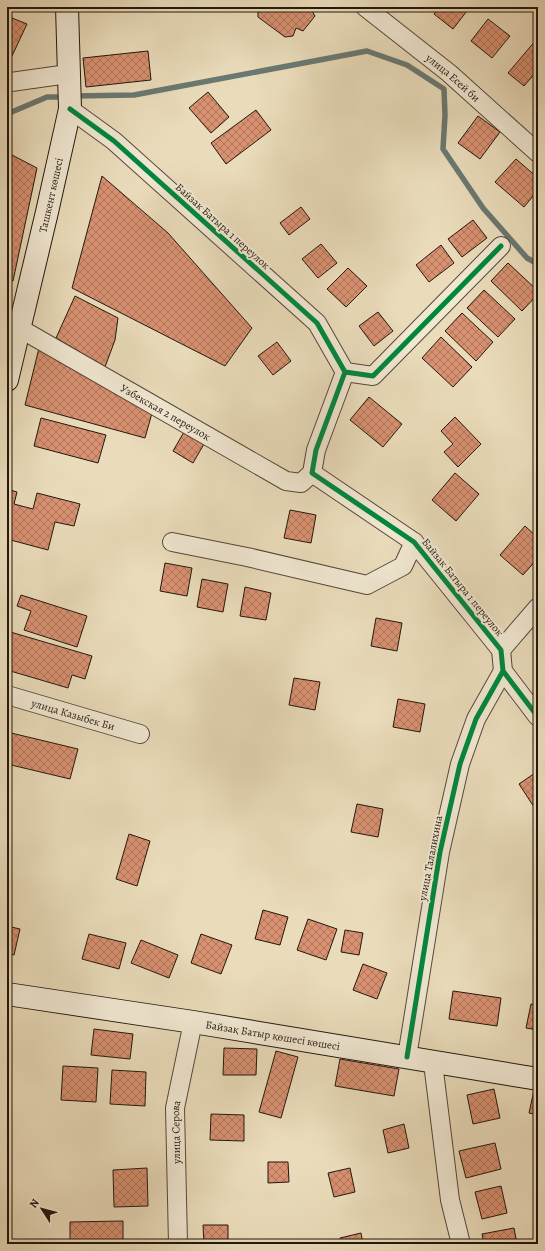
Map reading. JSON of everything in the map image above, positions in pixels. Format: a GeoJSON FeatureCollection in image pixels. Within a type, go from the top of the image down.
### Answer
{"type":"FeatureCollection","features":[{"type":"Feature","properties":{"kind":"main road","name":"Ташкент көшесі"},"geometry":{"type":"LineString","coordinates":[[7,380],[70,109],[67,7]]}},
{"type":"Feature","properties":{"kind":"main road","name":"Байзақ Батыр қөшесі көшесі"},"geometry":{"type":"LineString","coordinates":[[7,994],[193,1022],[538,1079]]}},
{"type":"Feature","properties":{"kind":"street","name":"улица Есей би"},"geometry":{"type":"LineString","coordinates":[[365,7],[449,73],[538,153]]}},
{"type":"Feature","properties":{"kind":"street"},"geometry":{"type":"LineString","coordinates":[[7,81],[11,82],[68,74]]}},
{"type":"Feature","properties":{"kind":"street","name":"Байзак Батыра 1 переулок"},"geometry":{"type":"LineString","coordinates":[[70,109],[114,141],[317,323],[345,372]]}},
{"type":"Feature","properties":{"kind":"street"},"geometry":{"type":"LineString","coordinates":[[312,473],[316,450],[345,372],[372,376],[501,246]]}},
{"type":"Feature","properties":{"kind":"street","name":"Узбекская 2 переулок"},"geometry":{"type":"LineString","coordinates":[[19,328],[286,481],[302,483],[312,473]]}},
{"type":"Feature","properties":{"kind":"street","name":"Байзак Батыра 1 переулок"},"geometry":{"type":"LineString","coordinates":[[312,473],[414,542],[501,650],[503,671]]}},
{"type":"Feature","properties":{"kind":"street","name":"Байзак Батыра 1 переулок"},"geometry":{"type":"LineString","coordinates":[[172,542],[247,557],[367,585],[403,566],[414,542]]}},
{"type":"Feature","properties":{"kind":"street"},"geometry":{"type":"LineString","coordinates":[[501,650],[538,607]]}},
{"type":"Feature","properties":{"kind":"street"},"geometry":{"type":"LineString","coordinates":[[503,671],[538,717]]}},
{"type":"Feature","properties":{"kind":"street","name":"улица Талалихина"},"geometry":{"type":"LineString","coordinates":[[408,1057],[440,852],[460,764],[476,719],[503,671]]}},
{"type":"Feature","properties":{"kind":"street","name":"улица Казыбек Би"},"geometry":{"type":"LineString","coordinates":[[7,695],[140,734]]}},
{"type":"Feature","properties":{"kind":"street","name":"улица Серова"},"geometry":{"type":"LineString","coordinates":[[178,1244],[175,1108],[193,1022]]}},
{"type":"Feature","properties":{"kind":"street"},"geometry":{"type":"LineString","coordinates":[[432,1062],[450,1200],[460,1244]]}},
{"type":"Feature","properties":{"kind":"building"},"geometry":{"type":"Polygon","coordinates":[[[258,7],[312,7],[312,11],[315,16],[303,31],[296,28],[293,36],[285,37],[258,17],[258,7]]]}},
{"type":"Feature","properties":{"kind":"building"},"geometry":{"type":"Polygon","coordinates":[[[439,7],[470,7],[453,29],[434,14],[439,7]]]}},
{"type":"Feature","properties":{"kind":"building"},"geometry":{"type":"Polygon","coordinates":[[[7,16],[27,24],[12,56],[7,54],[7,16]]]}},
{"type":"Feature","properties":{"kind":"building"},"geometry":{"type":"Polygon","coordinates":[[[488,19],[510,36],[492,58],[471,41],[488,19]]]}},
{"type":"Feature","properties":{"kind":"building"},"geometry":{"type":"Polygon","coordinates":[[[536,40],[538,42],[538,70],[524,86],[508,73],[536,40]]]}},
{"type":"Feature","properties":{"kind":"building"},"geometry":{"type":"Polygon","coordinates":[[[148,51],[151,80],[86,87],[83,58],[148,51]]]}},
{"type":"Feature","properties":{"kind":"building"},"geometry":{"type":"Polygon","coordinates":[[[208,92],[229,117],[211,133],[189,108],[208,92]]]}},
{"type":"Feature","properties":{"kind":"building"},"geometry":{"type":"Polygon","coordinates":[[[256,110],[271,130],[226,164],[211,143],[256,110]]]}},
{"type":"Feature","properties":{"kind":"building"},"geometry":{"type":"Polygon","coordinates":[[[478,116],[500,132],[480,159],[458,143],[478,116]]]}},
{"type":"Feature","properties":{"kind":"building"},"geometry":{"type":"Polygon","coordinates":[[[10,154],[37,168],[13,281],[7,279],[7,157],[10,154]]]}},
{"type":"Feature","properties":{"kind":"building"},"geometry":{"type":"Polygon","coordinates":[[[516,159],[538,178],[538,190],[524,207],[495,182],[516,159]]]}},
{"type":"Feature","properties":{"kind":"building"},"geometry":{"type":"Polygon","coordinates":[[[102,176],[168,233],[252,328],[225,366],[72,288],[102,176]]]}},
{"type":"Feature","properties":{"kind":"building"},"geometry":{"type":"Polygon","coordinates":[[[301,207],[310,219],[289,235],[280,223],[301,207]]]}},
{"type":"Feature","properties":{"kind":"building"},"geometry":{"type":"Polygon","coordinates":[[[473,220],[487,238],[462,257],[448,239],[473,220]]]}},
{"type":"Feature","properties":{"kind":"building"},"geometry":{"type":"Polygon","coordinates":[[[321,244],[337,263],[318,278],[302,259],[321,244]]]}},
{"type":"Feature","properties":{"kind":"building"},"geometry":{"type":"Polygon","coordinates":[[[441,245],[454,263],[429,282],[416,265],[441,245]]]}},
{"type":"Feature","properties":{"kind":"building"},"geometry":{"type":"Polygon","coordinates":[[[508,263],[538,291],[538,294],[522,311],[491,281],[508,263]]]}},
{"type":"Feature","properties":{"kind":"building"},"geometry":{"type":"Polygon","coordinates":[[[348,268],[367,286],[346,307],[327,289],[348,268]]]}},
{"type":"Feature","properties":{"kind":"building"},"geometry":{"type":"Polygon","coordinates":[[[484,290],[515,319],[498,337],[467,308],[484,290]]]}},
{"type":"Feature","properties":{"kind":"building"},"geometry":{"type":"Polygon","coordinates":[[[75,296],[118,318],[115,340],[105,367],[56,338],[75,296]]]}},
{"type":"Feature","properties":{"kind":"building"},"geometry":{"type":"Polygon","coordinates":[[[378,312],[393,331],[374,346],[359,326],[378,312]]]}},
{"type":"Feature","properties":{"kind":"building"},"geometry":{"type":"Polygon","coordinates":[[[462,313],[493,342],[476,361],[445,331],[462,313]]]}},
{"type":"Feature","properties":{"kind":"building"},"geometry":{"type":"Polygon","coordinates":[[[441,337],[472,367],[453,387],[422,358],[441,337]]]}},
{"type":"Feature","properties":{"kind":"building"},"geometry":{"type":"Polygon","coordinates":[[[277,342],[291,361],[273,375],[258,356],[277,342]]]}},
{"type":"Feature","properties":{"kind":"building"},"geometry":{"type":"Polygon","coordinates":[[[39,348],[152,413],[145,438],[25,405],[39,348]]]}},
{"type":"Feature","properties":{"kind":"building"},"geometry":{"type":"Polygon","coordinates":[[[369,397],[402,424],[383,447],[350,420],[369,397]]]}},
{"type":"Feature","properties":{"kind":"building"},"geometry":{"type":"Polygon","coordinates":[[[455,417],[481,444],[458,467],[444,452],[453,444],[441,431],[455,417]]]}},
{"type":"Feature","properties":{"kind":"building"},"geometry":{"type":"Polygon","coordinates":[[[41,418],[106,435],[98,463],[34,446],[41,418]]]}},
{"type":"Feature","properties":{"kind":"building"},"geometry":{"type":"Polygon","coordinates":[[[184,432],[204,444],[193,463],[173,451],[184,432]]]}},
{"type":"Feature","properties":{"kind":"building"},"geometry":{"type":"Polygon","coordinates":[[[455,473],[479,494],[456,521],[432,500],[455,473]]]}},
{"type":"Feature","properties":{"kind":"building"},"geometry":{"type":"Polygon","coordinates":[[[7,489],[17,492],[14,504],[33,509],[37,493],[80,504],[74,526],[55,522],[48,550],[7,539],[7,489]]]}},
{"type":"Feature","properties":{"kind":"building"},"geometry":{"type":"Polygon","coordinates":[[[290,510],[316,515],[311,543],[284,538],[290,510]]]}},
{"type":"Feature","properties":{"kind":"building"},"geometry":{"type":"Polygon","coordinates":[[[525,526],[538,538],[538,558],[523,575],[500,555],[525,526]]]}},
{"type":"Feature","properties":{"kind":"building"},"geometry":{"type":"Polygon","coordinates":[[[165,563],[192,568],[187,596],[160,591],[165,563]]]}},
{"type":"Feature","properties":{"kind":"building"},"geometry":{"type":"Polygon","coordinates":[[[202,579],[228,584],[223,612],[197,607],[202,579]]]}},
{"type":"Feature","properties":{"kind":"building"},"geometry":{"type":"Polygon","coordinates":[[[245,587],[271,593],[266,620],[240,616],[245,587]]]}},
{"type":"Feature","properties":{"kind":"building"},"geometry":{"type":"Polygon","coordinates":[[[21,595],[87,616],[77,647],[24,630],[31,611],[17,606],[21,595]]]}},
{"type":"Feature","properties":{"kind":"building"},"geometry":{"type":"Polygon","coordinates":[[[376,618],[402,623],[397,651],[371,646],[376,618]]]}},
{"type":"Feature","properties":{"kind":"building"},"geometry":{"type":"Polygon","coordinates":[[[7,631],[92,656],[85,679],[72,675],[68,688],[7,670],[7,631]]]}},
{"type":"Feature","properties":{"kind":"building"},"geometry":{"type":"Polygon","coordinates":[[[294,678],[320,682],[315,710],[289,705],[294,678]]]}},
{"type":"Feature","properties":{"kind":"building"},"geometry":{"type":"Polygon","coordinates":[[[398,699],[425,704],[420,732],[393,727],[398,699]]]}},
{"type":"Feature","properties":{"kind":"building"},"geometry":{"type":"Polygon","coordinates":[[[7,732],[78,749],[70,779],[7,764],[7,732]]]}},
{"type":"Feature","properties":{"kind":"building"},"geometry":{"type":"Polygon","coordinates":[[[538,771],[538,808],[536,810],[519,784],[538,771]]]}},
{"type":"Feature","properties":{"kind":"building"},"geometry":{"type":"Polygon","coordinates":[[[357,804],[383,809],[378,837],[351,832],[357,804]]]}},
{"type":"Feature","properties":{"kind":"building"},"geometry":{"type":"Polygon","coordinates":[[[129,834],[150,841],[137,886],[116,879],[129,834]]]}},
{"type":"Feature","properties":{"kind":"building"},"geometry":{"type":"Polygon","coordinates":[[[263,910],[288,917],[280,945],[255,939],[263,910]]]}},
{"type":"Feature","properties":{"kind":"building"},"geometry":{"type":"Polygon","coordinates":[[[308,919],[337,929],[326,960],[297,950],[308,919]]]}},
{"type":"Feature","properties":{"kind":"building"},"geometry":{"type":"Polygon","coordinates":[[[7,926],[20,929],[14,955],[7,953],[7,926]]]}},
{"type":"Feature","properties":{"kind":"building"},"geometry":{"type":"Polygon","coordinates":[[[345,930],[363,933],[359,955],[341,952],[345,930]]]}},
{"type":"Feature","properties":{"kind":"building"},"geometry":{"type":"Polygon","coordinates":[[[89,934],[126,943],[119,969],[82,959],[89,934]]]}},
{"type":"Feature","properties":{"kind":"building"},"geometry":{"type":"Polygon","coordinates":[[[201,934],[232,945],[221,974],[191,963],[201,934]]]}},
{"type":"Feature","properties":{"kind":"building"},"geometry":{"type":"Polygon","coordinates":[[[141,940],[178,955],[169,978],[131,963],[141,940]]]}},
{"type":"Feature","properties":{"kind":"building"},"geometry":{"type":"Polygon","coordinates":[[[363,964],[387,973],[377,999],[353,990],[363,964]]]}},
{"type":"Feature","properties":{"kind":"building"},"geometry":{"type":"Polygon","coordinates":[[[453,991],[501,998],[497,1026],[449,1019],[453,991]]]}},
{"type":"Feature","properties":{"kind":"building"},"geometry":{"type":"Polygon","coordinates":[[[531,1004],[538,1005],[538,1030],[526,1028],[531,1004]]]}},
{"type":"Feature","properties":{"kind":"building"},"geometry":{"type":"Polygon","coordinates":[[[94,1029],[133,1034],[130,1059],[91,1055],[94,1029]]]}},
{"type":"Feature","properties":{"kind":"building"},"geometry":{"type":"Polygon","coordinates":[[[224,1048],[257,1049],[256,1075],[223,1075],[224,1048]]]}},
{"type":"Feature","properties":{"kind":"building"},"geometry":{"type":"Polygon","coordinates":[[[276,1051],[298,1057],[281,1118],[259,1112],[276,1051]]]}},
{"type":"Feature","properties":{"kind":"building"},"geometry":{"type":"Polygon","coordinates":[[[340,1059],[399,1069],[394,1096],[335,1086],[340,1059]]]}},
{"type":"Feature","properties":{"kind":"building"},"geometry":{"type":"Polygon","coordinates":[[[63,1066],[98,1068],[96,1102],[61,1100],[63,1066]]]}},
{"type":"Feature","properties":{"kind":"building"},"geometry":{"type":"Polygon","coordinates":[[[112,1070],[146,1072],[145,1106],[110,1104],[112,1070]]]}},
{"type":"Feature","properties":{"kind":"building"},"geometry":{"type":"Polygon","coordinates":[[[494,1089],[500,1118],[473,1124],[467,1095],[494,1089]]]}},
{"type":"Feature","properties":{"kind":"building"},"geometry":{"type":"Polygon","coordinates":[[[534,1090],[538,1091],[538,1115],[529,1113],[534,1090]]]}},
{"type":"Feature","properties":{"kind":"building"},"geometry":{"type":"Polygon","coordinates":[[[211,1114],[244,1115],[244,1141],[210,1140],[211,1114]]]}},
{"type":"Feature","properties":{"kind":"building"},"geometry":{"type":"Polygon","coordinates":[[[404,1124],[409,1148],[388,1153],[383,1130],[404,1124]]]}},
{"type":"Feature","properties":{"kind":"building"},"geometry":{"type":"Polygon","coordinates":[[[495,1143],[501,1169],[466,1178],[459,1151],[495,1143]]]}},
{"type":"Feature","properties":{"kind":"building"},"geometry":{"type":"Polygon","coordinates":[[[268,1162],[288,1162],[289,1182],[268,1183],[268,1162]]]}},
{"type":"Feature","properties":{"kind":"building"},"geometry":{"type":"Polygon","coordinates":[[[147,1168],[148,1206],[114,1207],[113,1170],[147,1168]]]}},
{"type":"Feature","properties":{"kind":"building"},"geometry":{"type":"Polygon","coordinates":[[[350,1168],[355,1192],[334,1197],[328,1173],[350,1168]]]}},
{"type":"Feature","properties":{"kind":"building"},"geometry":{"type":"Polygon","coordinates":[[[501,1186],[507,1213],[482,1219],[475,1192],[501,1186]]]}},
{"type":"Feature","properties":{"kind":"building"},"geometry":{"type":"Polygon","coordinates":[[[123,1221],[123,1244],[70,1244],[70,1222],[123,1221]]]}},
{"type":"Feature","properties":{"kind":"building"},"geometry":{"type":"Polygon","coordinates":[[[203,1225],[228,1225],[228,1244],[204,1244],[203,1225]]]}},
{"type":"Feature","properties":{"kind":"building"},"geometry":{"type":"Polygon","coordinates":[[[514,1228],[517,1244],[484,1244],[482,1234],[514,1228]]]}},
{"type":"Feature","properties":{"kind":"building"},"geometry":{"type":"Polygon","coordinates":[[[361,1233],[363,1244],[341,1244],[340,1238],[361,1233]]]}},
{"type":"Feature","properties":{"kind":"waterway"},"geometry":{"type":"LineString","coordinates":[[74,96],[134,95],[367,51],[407,65],[444,89],[445,115],[443,149],[483,208],[527,258],[538,264]]}},
{"type":"Feature","properties":{"kind":"waterway"},"geometry":{"type":"LineString","coordinates":[[7,114],[47,97],[65,97]]}},
{"type":"Feature","properties":{"kind":"cycle path"},"geometry":{"type":"LineString","coordinates":[[70,109],[114,141],[317,323],[345,372],[373,376],[501,246]]}},
{"type":"Feature","properties":{"kind":"cycle path"},"geometry":{"type":"LineString","coordinates":[[345,372],[316,450],[312,473],[414,542],[501,650],[503,671],[538,717]]}},
{"type":"Feature","properties":{"kind":"cycle path"},"geometry":{"type":"LineString","coordinates":[[407,1057],[440,852],[460,764],[476,719],[503,671]]}}]}
